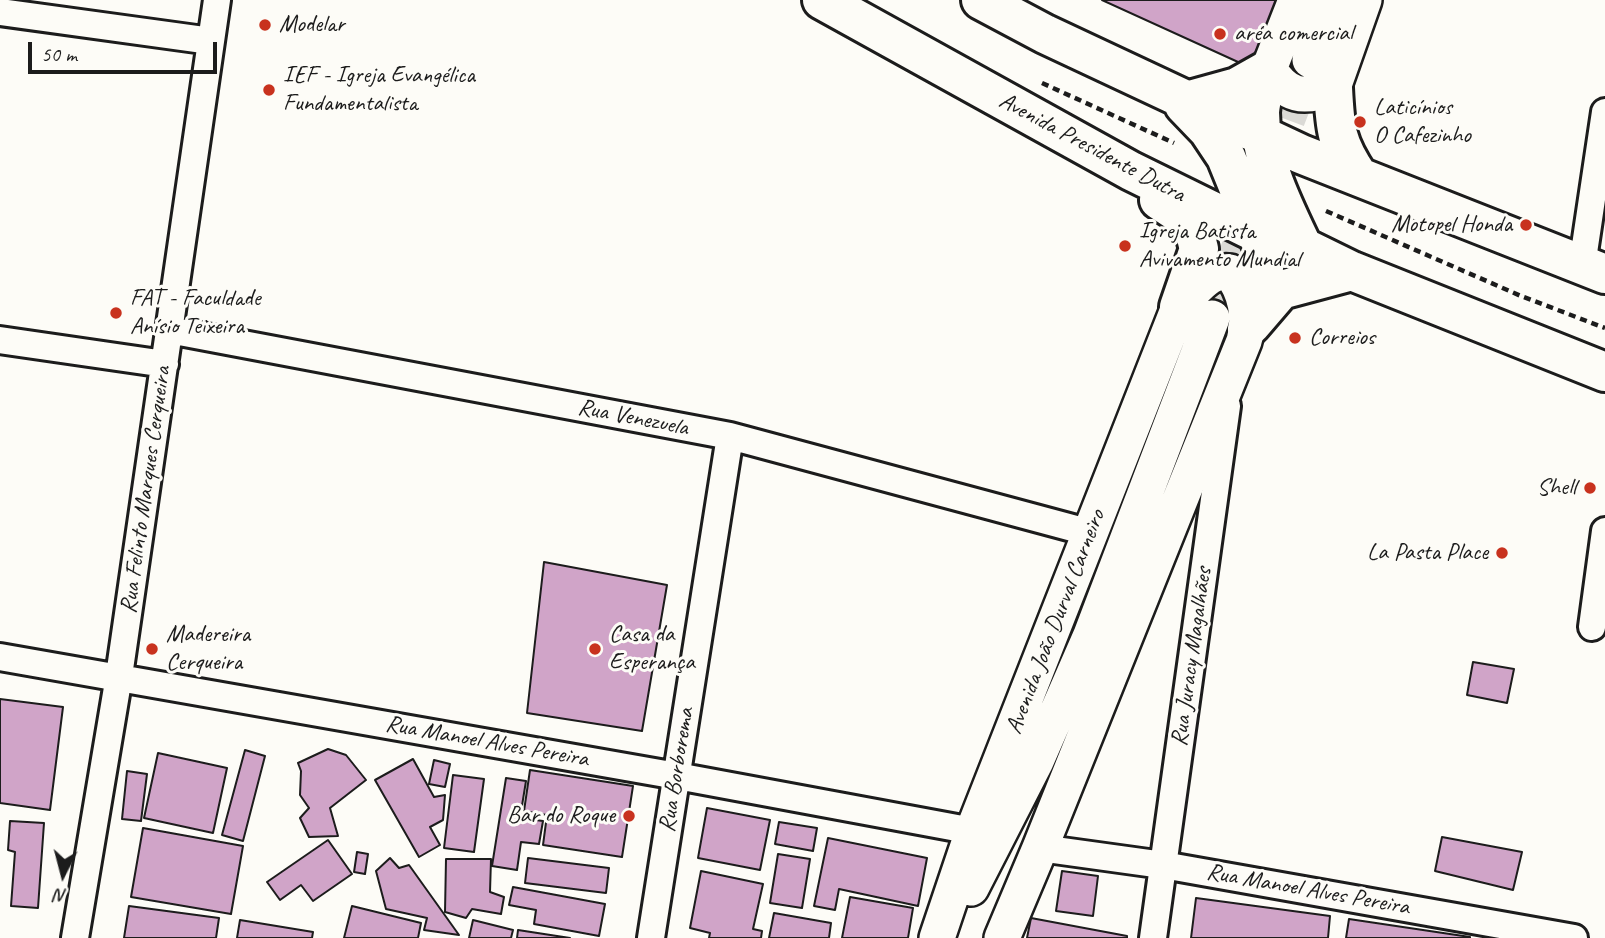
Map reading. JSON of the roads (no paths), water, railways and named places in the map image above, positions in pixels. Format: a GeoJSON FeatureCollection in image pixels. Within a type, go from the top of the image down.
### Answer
{"type":"FeatureCollection","features":[{"type":"Feature","properties":{"kind":"highway","name":"Avenida Presidente Dutra"},"geometry":{"type":"LineString","coordinates":[[822,0],[1131,171],[1255,232],[1303,247],[1352,271],[1605,372]]}},
{"type":"Feature","properties":{"kind":"highway"},"geometry":{"type":"LineString","coordinates":[[990,3],[1262,136],[1593,270]]}},
{"type":"Feature","properties":{"kind":"highway"},"geometry":{"type":"LineString","coordinates":[[1181,97],[1237,88],[1269,69]]}},
{"type":"Feature","properties":{"kind":"highway"},"geometry":{"type":"LineString","coordinates":[[1269,69],[1260,110],[1262,136],[1268,167],[1303,247]]}},
{"type":"Feature","properties":{"kind":"highway"},"geometry":{"type":"LineString","coordinates":[[1322,74],[1339,142],[1344,155],[1359,177]]}},
{"type":"Feature","properties":{"kind":"highway"},"geometry":{"type":"LineString","coordinates":[[1181,97],[1226,157],[1265,253],[1264,268],[1213,318]]}},
{"type":"Feature","properties":{"kind":"highway"},"geometry":{"type":"LineString","coordinates":[[1131,171],[1151,194],[1192,222],[1213,318]]}},
{"type":"Feature","properties":{"kind":"highway"},"geometry":{"type":"LineString","coordinates":[[1213,318],[1281,290],[1352,271]]}},
{"type":"Feature","properties":{"kind":"main road"},"geometry":{"type":"LineString","coordinates":[[1296,0],[1269,69],[1286,89],[1298,94],[1321,93],[1332,0]]}},
{"type":"Feature","properties":{"kind":"main road"},"geometry":{"type":"LineString","coordinates":[[1322,74],[1364,0]]}},
{"type":"Feature","properties":{"kind":"main road"},"geometry":{"type":"LineString","coordinates":[[1002,938],[1121,641],[1232,376],[1213,318]]}},
{"type":"Feature","properties":{"kind":"main road"},"geometry":{"type":"LineString","coordinates":[[938,938],[986,861],[1036,761],[1096,622],[1213,318]]}},
{"type":"Feature","properties":{"kind":"main road","name":"Avenida João Durval Carneiro"},"geometry":{"type":"LineString","coordinates":[[938,938],[973,831],[1091,533],[1213,318]]}},
{"type":"Feature","properties":{"kind":"main road"},"geometry":{"type":"LineString","coordinates":[[995,938],[1005,884],[1036,761]]}},
{"type":"Feature","properties":{"kind":"street","name":"Rua Felinto Marques Cerqueira"},"geometry":{"type":"LineString","coordinates":[[75,938],[119,676],[217,0]]}},
{"type":"Feature","properties":{"kind":"street"},"geometry":{"type":"LineString","coordinates":[[0,12],[211,41]]}},
{"type":"Feature","properties":{"kind":"street"},"geometry":{"type":"LineString","coordinates":[[1593,270],[1605,112]]}},
{"type":"Feature","properties":{"kind":"street","name":"Rua Venezuela"},"geometry":{"type":"LineString","coordinates":[[169,330],[730,436],[1091,533]]}},
{"type":"Feature","properties":{"kind":"street"},"geometry":{"type":"LineString","coordinates":[[0,340],[164,364]]}},
{"type":"Feature","properties":{"kind":"street","name":"Rua Juracy Magalhães"},"geometry":{"type":"LineString","coordinates":[[1153,938],[1232,376]]}},
{"type":"Feature","properties":{"kind":"street","name":"Rua Borborema"},"geometry":{"type":"LineString","coordinates":[[651,938],[730,436]]}},
{"type":"Feature","properties":{"kind":"street"},"geometry":{"type":"LineString","coordinates":[[1592,627],[1605,531]]}},
{"type":"Feature","properties":{"kind":"street","name":"Rua Manoel Alves Pereira"},"geometry":{"type":"LineString","coordinates":[[0,657],[119,676],[973,831]]}},
{"type":"Feature","properties":{"kind":"street","name":"Rua Manoel Alves Pereira"},"geometry":{"type":"LineString","coordinates":[[1040,848],[1163,865],[1574,938]]}},
{"type":"Feature","properties":{"kind":"tunnel"},"geometry":{"type":"LineString","coordinates":[[1212,318],[1308,66]]}},
{"type":"Feature","properties":{"kind":"place","name":"Modelar"},"geometry":{"type":"Point","coordinates":[265,25]}},
{"type":"Feature","properties":{"kind":"place","name":"aréa comercial"},"geometry":{"type":"Point","coordinates":[1220,34]}},
{"type":"Feature","properties":{"kind":"place","name":"IEF - Igreja Evangélica Fundamentalista"},"geometry":{"type":"Point","coordinates":[269,90]}},
{"type":"Feature","properties":{"kind":"place","name":"Laticínios O Cafezinho"},"geometry":{"type":"Point","coordinates":[1360,122]}},
{"type":"Feature","properties":{"kind":"place","name":"Motopel Honda"},"geometry":{"type":"Point","coordinates":[1526,225]}},
{"type":"Feature","properties":{"kind":"place","name":"Igreja Batista Avivamento Mundial"},"geometry":{"type":"Point","coordinates":[1125,246]}},
{"type":"Feature","properties":{"kind":"place","name":"FAT - Faculdade Anísio Teixeira"},"geometry":{"type":"Point","coordinates":[116,313]}},
{"type":"Feature","properties":{"kind":"place","name":"Correios"},"geometry":{"type":"Point","coordinates":[1295,338]}},
{"type":"Feature","properties":{"kind":"place","name":"Shell"},"geometry":{"type":"Point","coordinates":[1590,488]}},
{"type":"Feature","properties":{"kind":"place","name":"La Pasta Place"},"geometry":{"type":"Point","coordinates":[1502,553]}},
{"type":"Feature","properties":{"kind":"place","name":"Madereira Cerqueira"},"geometry":{"type":"Point","coordinates":[152,649]}},
{"type":"Feature","properties":{"kind":"place","name":"Casa da Esperança"},"geometry":{"type":"Point","coordinates":[595,649]}},
{"type":"Feature","properties":{"kind":"place","name":"Bar do Roque"},"geometry":{"type":"Point","coordinates":[629,816]}}]}
